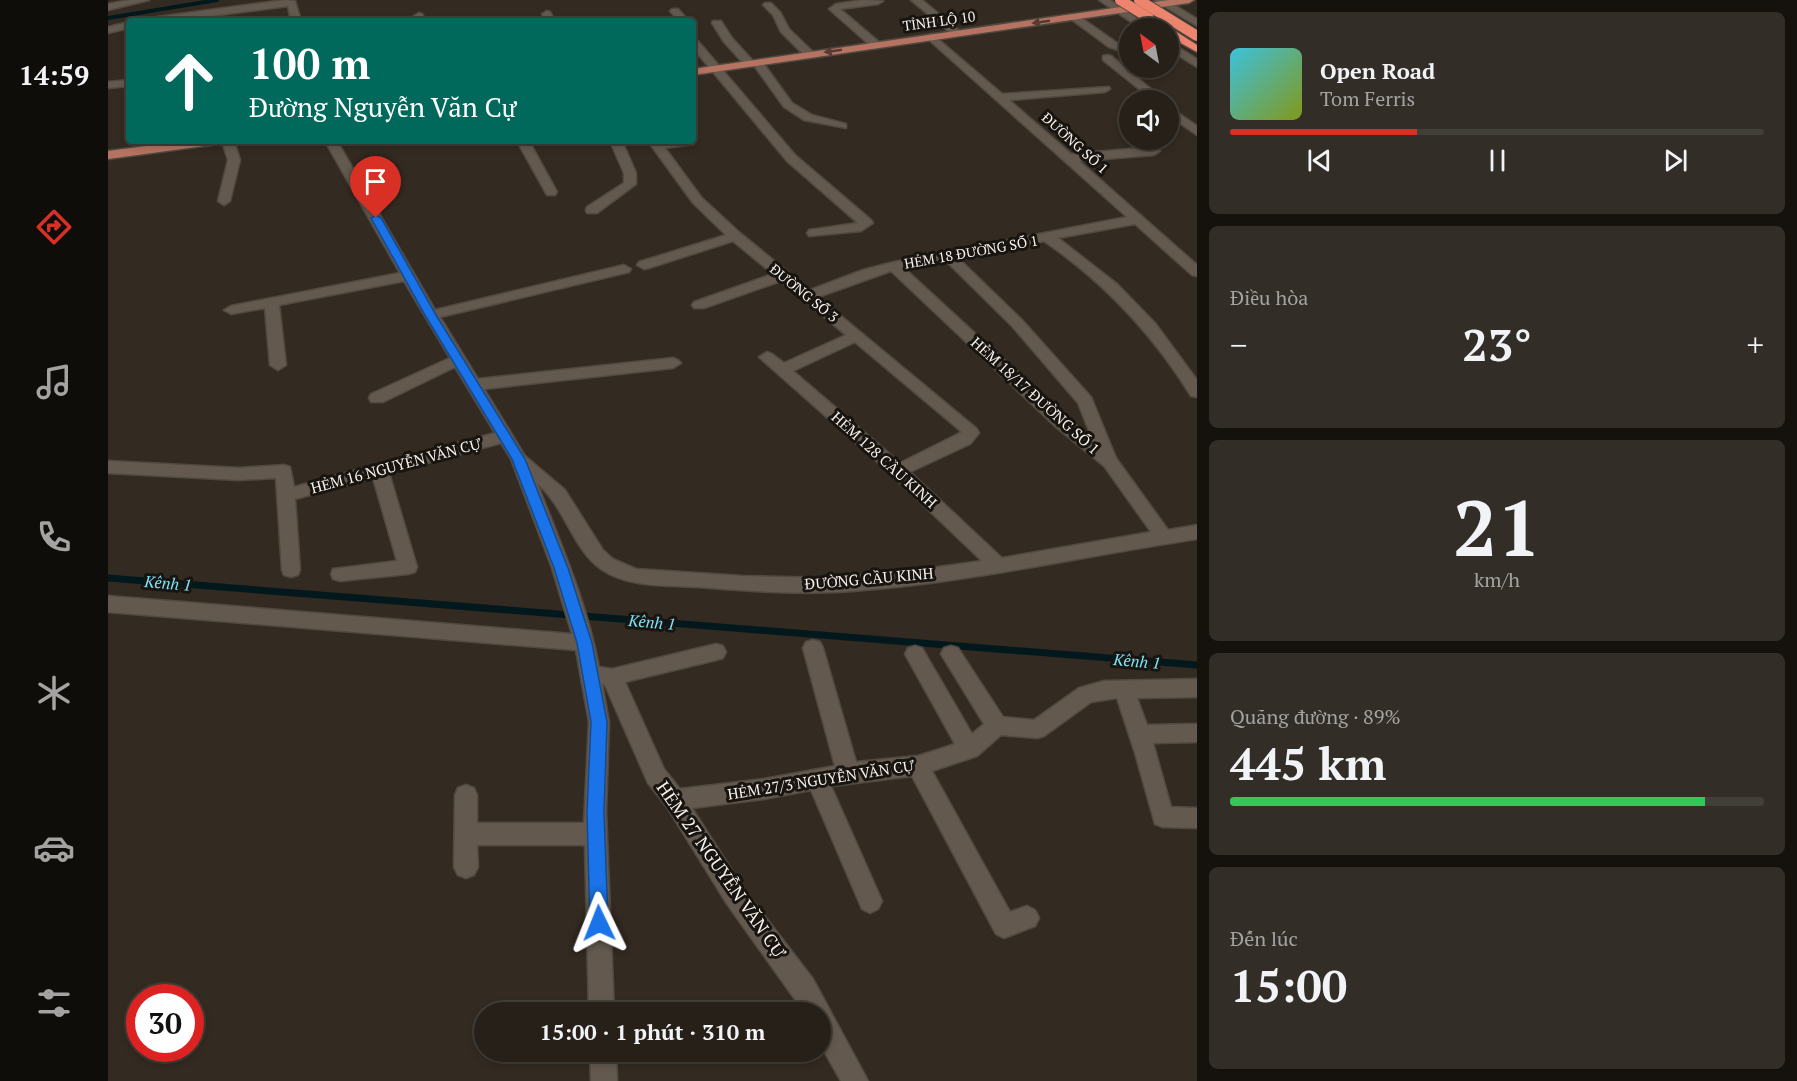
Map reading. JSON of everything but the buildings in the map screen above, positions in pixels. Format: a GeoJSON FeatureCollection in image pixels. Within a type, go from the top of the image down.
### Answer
{"type":"FeatureCollection","features":[{"type":"Feature","properties":{"kind":"highway"},"geometry":{"type":"LineString","coordinates":[[1139,0],[1197,36]]}},
{"type":"Feature","properties":{"kind":"highway"},"geometry":{"type":"LineString","coordinates":[[1120,5],[1145,18]]}},
{"type":"Feature","properties":{"kind":"highway"},"geometry":{"type":"LineString","coordinates":[[1179,38],[1197,49]]}},
{"type":"Feature","properties":{"kind":"main road","name":"TỈNH LỘ 10"},"geometry":{"type":"LineString","coordinates":[[696,71],[1074,17],[1120,5],[1190,0]]}},
{"type":"Feature","properties":{"kind":"main road"},"geometry":{"type":"LineString","coordinates":[[108,154],[169,144]]}},
{"type":"Feature","properties":{"kind":"street"},"geometry":{"type":"LineString","coordinates":[[108,7],[144,0]]}},
{"type":"Feature","properties":{"kind":"street"},"geometry":{"type":"LineString","coordinates":[[876,45],[834,9],[839,6],[878,0]]}},
{"type":"Feature","properties":{"kind":"street"},"geometry":{"type":"LineString","coordinates":[[916,0],[957,33]]}},
{"type":"Feature","properties":{"kind":"street"},"geometry":{"type":"LineString","coordinates":[[1104,0],[1120,5],[1135,18]]}},
{"type":"Feature","properties":{"kind":"street"},"geometry":{"type":"LineString","coordinates":[[1162,2],[1197,23]]}},
{"type":"Feature","properties":{"kind":"street"},"geometry":{"type":"LineString","coordinates":[[172,18],[292,3],[295,18]]}},
{"type":"Feature","properties":{"kind":"street"},"geometry":{"type":"LineString","coordinates":[[768,6],[777,14],[785,30],[810,55]]}},
{"type":"Feature","properties":{"kind":"street"},"geometry":{"type":"LineString","coordinates":[[675,11],[681,18]]}},
{"type":"Feature","properties":{"kind":"street"},"geometry":{"type":"LineString","coordinates":[[1074,17],[1119,47]]}},
{"type":"Feature","properties":{"kind":"street"},"geometry":{"type":"LineString","coordinates":[[717,23],[728,40],[753,63],[788,105],[808,118],[842,126]]}},
{"type":"Feature","properties":{"kind":"street"},"geometry":{"type":"LineString","coordinates":[[108,30],[126,26]]}},
{"type":"Feature","properties":{"kind":"street","name":"ĐƯỜNG SỐ 1"},"geometry":{"type":"LineString","coordinates":[[932,37],[1197,272]]}},
{"type":"Feature","properties":{"kind":"street"},"geometry":{"type":"LineString","coordinates":[[696,45],[791,158],[866,222],[861,227],[814,232]]}},
{"type":"Feature","properties":{"kind":"street"},"geometry":{"type":"LineString","coordinates":[[1179,52],[1197,64]]}},
{"type":"Feature","properties":{"kind":"street"},"geometry":{"type":"LineString","coordinates":[[1107,58],[1147,90]]}},
{"type":"Feature","properties":{"kind":"street"},"geometry":{"type":"LineString","coordinates":[[108,85],[126,82]]}},
{"type":"Feature","properties":{"kind":"street"},"geometry":{"type":"LineString","coordinates":[[1001,97],[1104,89]]}},
{"type":"Feature","properties":{"kind":"street"},"geometry":{"type":"LineString","coordinates":[[1179,118],[1197,132]]}},
{"type":"Feature","properties":{"kind":"street"},"geometry":{"type":"LineString","coordinates":[[224,201],[234,160],[229,144]]}},
{"type":"Feature","properties":{"kind":"street"},"geometry":{"type":"LineString","coordinates":[[333,144],[431,315],[519,459],[561,568],[585,643],[601,676],[596,834],[602,1002]]}},
{"type":"Feature","properties":{"kind":"street"},"geometry":{"type":"LineString","coordinates":[[526,144],[551,192]]}},
{"type":"Feature","properties":{"kind":"street"},"geometry":{"type":"LineString","coordinates":[[592,210],[630,184],[630,173],[617,144]]}},
{"type":"Feature","properties":{"kind":"street","name":"ĐƯỜNG SỐ 3"},"geometry":{"type":"LineString","coordinates":[[656,144],[697,200],[735,236],[969,429],[971,433],[964,440],[898,471]]}},
{"type":"Feature","properties":{"kind":"street"},"geometry":{"type":"LineString","coordinates":[[1070,158],[1154,151]]}},
{"type":"Feature","properties":{"kind":"street","name":"HẺM 18 ĐƯỜNG SỐ 1"},"geometry":{"type":"LineString","coordinates":[[808,296],[868,273],[894,266],[1138,219]]}},
{"type":"Feature","properties":{"kind":"street"},"geometry":{"type":"LineString","coordinates":[[644,265],[735,236]]}},
{"type":"Feature","properties":{"kind":"street"},"geometry":{"type":"LineString","coordinates":[[1048,238],[1095,270],[1133,309],[1164,344],[1197,392]]}},
{"type":"Feature","properties":{"kind":"street"},"geometry":{"type":"LineString","coordinates":[[947,255],[1017,323],[1085,401],[1110,462]]}},
{"type":"Feature","properties":{"kind":"street","name":"HẺM 18/17 ĐƯỜNG SỐ 1"},"geometry":{"type":"LineString","coordinates":[[894,266],[1061,422],[1110,462],[1164,537]]}},
{"type":"Feature","properties":{"kind":"street"},"geometry":{"type":"LineString","coordinates":[[431,315],[624,268]]}},
{"type":"Feature","properties":{"kind":"street"},"geometry":{"type":"LineString","coordinates":[[231,310],[408,276]]}},
{"type":"Feature","properties":{"kind":"street"},"geometry":{"type":"LineString","coordinates":[[699,305],[782,276]]}},
{"type":"Feature","properties":{"kind":"street"},"geometry":{"type":"LineString","coordinates":[[272,303],[278,365]]}},
{"type":"Feature","properties":{"kind":"street"},"geometry":{"type":"LineString","coordinates":[[782,370],[856,336]]}},
{"type":"Feature","properties":{"kind":"street","name":"HẺM 128 CẦU KINH"},"geometry":{"type":"LineString","coordinates":[[767,357],[898,471],[998,565]]}},
{"type":"Feature","properties":{"kind":"street"},"geometry":{"type":"LineString","coordinates":[[377,398],[458,360]]}},
{"type":"Feature","properties":{"kind":"street"},"geometry":{"type":"LineString","coordinates":[[474,385],[673,363]]}},
{"type":"Feature","properties":{"kind":"street","name":"HẺM 16 NGUYỄN VĂN CỰ"},"geometry":{"type":"LineString","coordinates":[[286,495],[506,436]]}},
{"type":"Feature","properties":{"kind":"street","name":"ĐƯỜNG CẦU KINH"},"geometry":{"type":"LineString","coordinates":[[519,459],[558,494],[596,556],[621,573],[636,576],[801,585],[898,580],[1197,532]]}},
{"type":"Feature","properties":{"kind":"street"},"geometry":{"type":"LineString","coordinates":[[108,467],[239,474],[284,471],[291,570]]}},
{"type":"Feature","properties":{"kind":"street"},"geometry":{"type":"LineString","coordinates":[[340,574],[408,567],[379,470]]}},
{"type":"Feature","properties":{"kind":"street"},"geometry":{"type":"LineString","coordinates":[[108,604],[585,643]]}},
{"type":"Feature","properties":{"kind":"street"},"geometry":{"type":"LineString","coordinates":[[813,648],[848,773]]}},
{"type":"Feature","properties":{"kind":"street"},"geometry":{"type":"LineString","coordinates":[[601,676],[716,652]]}},
{"type":"Feature","properties":{"kind":"street"},"geometry":{"type":"LineString","coordinates":[[915,654],[969,748]]}},
{"type":"Feature","properties":{"kind":"street"},"geometry":{"type":"LineString","coordinates":[[951,654],[997,726],[1037,729],[1086,693],[1197,688]]}},
{"type":"Feature","properties":{"kind":"street","name":"HẺM 27 NGUYỄN VĂN CỰ"},"geometry":{"type":"LineString","coordinates":[[601,676],[657,776],[675,800],[735,896],[812,1002]]}},
{"type":"Feature","properties":{"kind":"street"},"geometry":{"type":"LineString","coordinates":[[1124,690],[1140,734],[1163,817],[1197,818]]}},
{"type":"Feature","properties":{"kind":"street","name":"HẺM 27/3 NGUYỄN VĂN CỰ"},"geometry":{"type":"LineString","coordinates":[[675,800],[764,789],[848,773],[918,766],[969,748],[997,726]]}},
{"type":"Feature","properties":{"kind":"street"},"geometry":{"type":"LineString","coordinates":[[1140,734],[1197,733]]}},
{"type":"Feature","properties":{"kind":"street"},"geometry":{"type":"LineString","coordinates":[[918,766],[1004,926],[1026,918]]}},
{"type":"Feature","properties":{"kind":"street"},"geometry":{"type":"LineString","coordinates":[[818,779],[870,901]]}},
{"type":"Feature","properties":{"kind":"street"},"geometry":{"type":"LineString","coordinates":[[466,795],[466,867]]}},
{"type":"Feature","properties":{"kind":"street"},"geometry":{"type":"LineString","coordinates":[[466,834],[596,834]]}},
{"type":"Feature","properties":{"kind":"street"},"geometry":{"type":"LineString","coordinates":[[831,1038],[855,1081]]}},
{"type":"Feature","properties":{"kind":"street"},"geometry":{"type":"LineString","coordinates":[[603,1062],[604,1081]]}},
{"type":"Feature","properties":{"kind":"waterway"},"geometry":{"type":"LineString","coordinates":[[108,18],[217,0]]}},
{"type":"Feature","properties":{"kind":"waterway","name":"Kênh 1"},"geometry":{"type":"LineString","coordinates":[[108,578],[1197,665]]}},
{"type":"Feature","properties":{"kind":"route"},"geometry":{"type":"LineString","coordinates":[[376,218],[431,315],[519,459],[561,568],[585,643],[599,722],[596,812],[599,923]]}}]}
